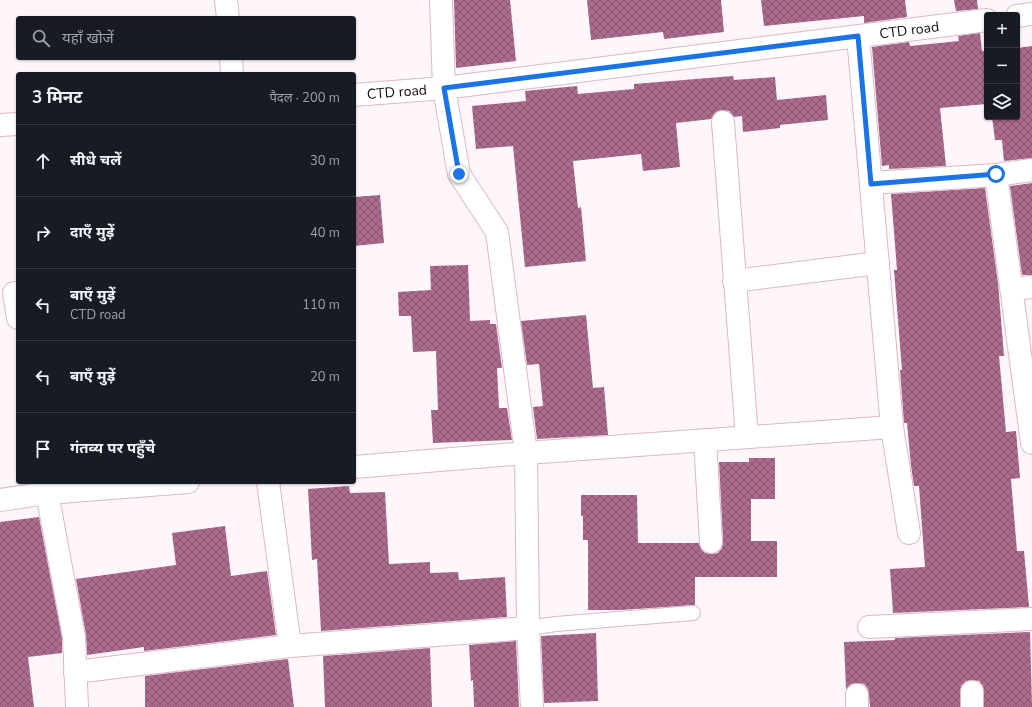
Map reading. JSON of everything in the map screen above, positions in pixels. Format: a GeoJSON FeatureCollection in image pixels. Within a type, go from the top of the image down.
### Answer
{"type":"FeatureCollection","features":[{"type":"Feature","properties":{"kind":"street"},"geometry":{"type":"LineString","coordinates":[[226,0],[228,16]]}},
{"type":"Feature","properties":{"kind":"street"},"geometry":{"type":"LineString","coordinates":[[441,0],[444,88],[459,174],[498,232],[526,453],[528,628],[532,707]]}},
{"type":"Feature","properties":{"kind":"street"},"geometry":{"type":"LineString","coordinates":[[1020,16],[1032,14]]}},
{"type":"Feature","properties":{"kind":"street","name":"CTD road"},"geometry":{"type":"LineString","coordinates":[[356,95],[444,88],[984,20]]}},
{"type":"Feature","properties":{"kind":"street"},"geometry":{"type":"LineString","coordinates":[[858,36],[892,427],[910,533]]}},
{"type":"Feature","properties":{"kind":"street"},"geometry":{"type":"LineString","coordinates":[[231,60],[232,72]]}},
{"type":"Feature","properties":{"kind":"street"},"geometry":{"type":"LineString","coordinates":[[723,122],[747,437]]}},
{"type":"Feature","properties":{"kind":"street"},"geometry":{"type":"LineString","coordinates":[[0,125],[16,124]]}},
{"type":"Feature","properties":{"kind":"street"},"geometry":{"type":"LineString","coordinates":[[871,184],[1032,170]]}},
{"type":"Feature","properties":{"kind":"street"},"geometry":{"type":"LineString","coordinates":[[996,174],[1022,288],[1032,443]]}},
{"type":"Feature","properties":{"kind":"street"},"geometry":{"type":"LineString","coordinates":[[734,281],[878,264]]}},
{"type":"Feature","properties":{"kind":"street"},"geometry":{"type":"LineString","coordinates":[[14,293],[16,306]]}},
{"type":"Feature","properties":{"kind":"street"},"geometry":{"type":"LineString","coordinates":[[356,467],[892,427]]}},
{"type":"Feature","properties":{"kind":"street"},"geometry":{"type":"LineString","coordinates":[[705,440],[711,542]]}},
{"type":"Feature","properties":{"kind":"street"},"geometry":{"type":"LineString","coordinates":[[0,500],[46,488],[145,484]]}},
{"type":"Feature","properties":{"kind":"street"},"geometry":{"type":"LineString","coordinates":[[268,484],[290,646]]}},
{"type":"Feature","properties":{"kind":"street"},"geometry":{"type":"LineString","coordinates":[[46,488],[74,637],[77,707]]}},
{"type":"Feature","properties":{"kind":"street"},"geometry":{"type":"LineString","coordinates":[[869,627],[1032,619]]}},
{"type":"Feature","properties":{"kind":"street"},"geometry":{"type":"LineString","coordinates":[[75,672],[290,646],[528,628]]}},
{"type":"Feature","properties":{"kind":"lane"},"geometry":{"type":"LineString","coordinates":[[528,628],[556,624],[693,613]]}},
{"type":"Feature","properties":{"kind":"building"},"geometry":{"type":"Polygon","coordinates":[[[454,0],[510,0],[516,61],[456,68],[454,0]]]}},
{"type":"Feature","properties":{"kind":"building"},"geometry":{"type":"Polygon","coordinates":[[[587,0],[721,0],[724,32],[664,39],[663,32],[591,40],[587,0]]]}},
{"type":"Feature","properties":{"kind":"building"},"geometry":{"type":"Polygon","coordinates":[[[761,0],[905,0],[907,17],[864,23],[864,16],[764,26],[761,0]]]}},
{"type":"Feature","properties":{"kind":"building"},"geometry":{"type":"Polygon","coordinates":[[[954,0],[977,0],[978,9],[956,11],[954,0]]]}},
{"type":"Feature","properties":{"kind":"building"},"geometry":{"type":"Polygon","coordinates":[[[980,33],[982,51],[984,51],[984,104],[940,108],[946,166],[889,169],[889,165],[882,166],[872,47],[909,42],[910,46],[959,41],[958,36],[980,33]]]}},
{"type":"Feature","properties":{"kind":"building"},"geometry":{"type":"Polygon","coordinates":[[[1032,46],[1032,158],[1004,161],[1002,140],[995,140],[992,120],[1020,120],[1020,48],[1032,46]]]}},
{"type":"Feature","properties":{"kind":"building"},"geometry":{"type":"Polygon","coordinates":[[[733,76],[734,80],[775,77],[777,100],[826,95],[828,120],[780,125],[780,128],[743,132],[742,116],[734,117],[729,111],[722,110],[716,112],[711,119],[676,123],[680,167],[643,171],[641,154],[573,161],[578,208],[581,207],[586,261],[525,267],[513,146],[476,149],[472,106],[526,101],[525,91],[577,86],[578,94],[634,89],[634,84],[733,76]]]}},
{"type":"Feature","properties":{"kind":"building"},"geometry":{"type":"Polygon","coordinates":[[[1032,183],[1032,275],[1022,275],[1010,186],[1032,183]]]}},
{"type":"Feature","properties":{"kind":"building"},"geometry":{"type":"Polygon","coordinates":[[[985,188],[998,283],[1004,356],[999,356],[1006,432],[1016,431],[1020,478],[1011,479],[1017,551],[1024,551],[1029,607],[893,613],[890,569],[925,567],[919,486],[914,486],[907,423],[904,423],[900,370],[902,370],[894,270],[897,270],[891,194],[985,188]]]}},
{"type":"Feature","properties":{"kind":"building"},"geometry":{"type":"Polygon","coordinates":[[[380,195],[384,243],[356,246],[356,197],[380,195]]]}},
{"type":"Feature","properties":{"kind":"building"},"geometry":{"type":"Polygon","coordinates":[[[468,265],[470,321],[490,320],[490,324],[496,324],[502,368],[497,368],[499,408],[507,408],[512,440],[433,443],[431,410],[438,410],[436,351],[413,352],[411,316],[399,316],[398,292],[431,290],[430,266],[468,265]]]}},
{"type":"Feature","properties":{"kind":"building"},"geometry":{"type":"Polygon","coordinates":[[[586,315],[593,388],[604,387],[608,435],[537,439],[533,407],[543,406],[539,364],[527,365],[521,321],[586,315]]]}},
{"type":"Feature","properties":{"kind":"building"},"geometry":{"type":"Polygon","coordinates":[[[749,458],[775,458],[775,499],[751,499],[751,541],[777,541],[777,577],[695,577],[695,605],[621,610],[588,610],[588,540],[583,540],[581,495],[637,495],[638,543],[699,543],[701,549],[705,553],[718,553],[722,548],[723,541],[719,462],[749,462],[749,458]]]}},
{"type":"Feature","properties":{"kind":"building"},"geometry":{"type":"Polygon","coordinates":[[[349,486],[350,493],[385,492],[389,564],[430,562],[430,573],[458,572],[459,580],[505,577],[507,617],[321,631],[317,559],[312,560],[308,489],[349,486]]]}},
{"type":"Feature","properties":{"kind":"building"},"geometry":{"type":"Polygon","coordinates":[[[39,517],[62,638],[62,653],[28,657],[34,707],[0,707],[0,522],[39,517]]]}},
{"type":"Feature","properties":{"kind":"building"},"geometry":{"type":"Polygon","coordinates":[[[225,526],[231,576],[267,571],[276,635],[144,651],[144,647],[87,655],[86,635],[76,579],[176,565],[172,533],[225,526]]]}},
{"type":"Feature","properties":{"kind":"building"},"geometry":{"type":"Polygon","coordinates":[[[1030,632],[1032,707],[984,707],[983,686],[979,681],[972,680],[966,681],[961,686],[960,707],[870,707],[868,689],[864,684],[851,684],[846,689],[844,642],[895,640],[895,638],[1030,632]]]}},
{"type":"Feature","properties":{"kind":"building"},"geometry":{"type":"Polygon","coordinates":[[[596,633],[598,701],[544,703],[541,636],[596,633]]]}},
{"type":"Feature","properties":{"kind":"building"},"geometry":{"type":"Polygon","coordinates":[[[516,641],[519,707],[474,707],[469,645],[516,641]]]}},
{"type":"Feature","properties":{"kind":"building"},"geometry":{"type":"Polygon","coordinates":[[[430,648],[432,707],[325,707],[323,656],[430,648]]]}},
{"type":"Feature","properties":{"kind":"building"},"geometry":{"type":"Polygon","coordinates":[[[288,659],[294,707],[145,707],[145,676],[288,659]]]}},
{"type":"Feature","properties":{"kind":"route"},"geometry":{"type":"LineString","coordinates":[[459,174],[444,88],[858,36],[871,184],[996,174]]}}]}
